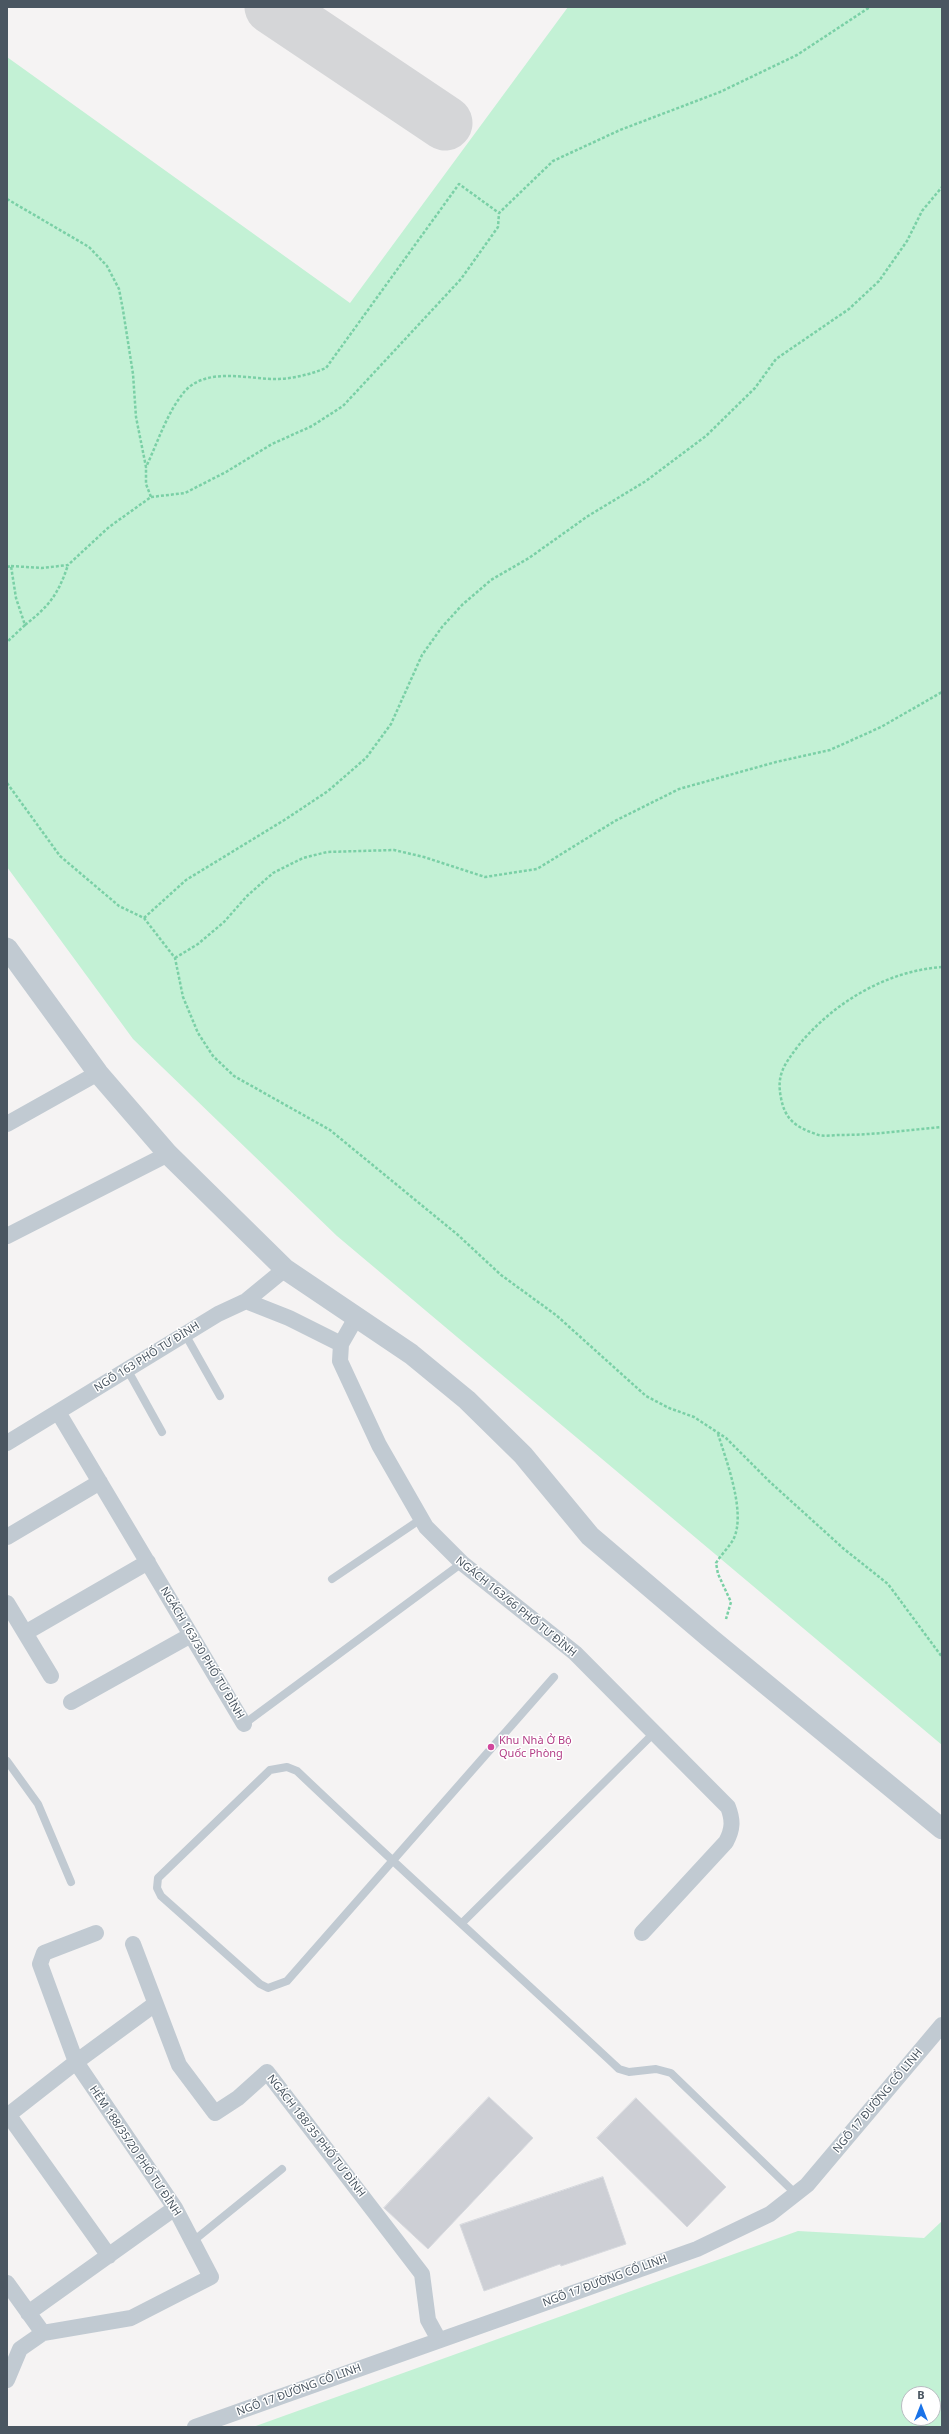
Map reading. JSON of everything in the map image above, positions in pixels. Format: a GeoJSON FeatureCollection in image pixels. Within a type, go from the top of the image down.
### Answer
{"type":"FeatureCollection","features":[{"type":"Feature","properties":{"kind":"street"},"geometry":{"type":"LineString","coordinates":[[7,948],[98,1073],[168,1154],[285,1269],[357,1316],[411,1354],[467,1400],[523,1455],[590,1536],[711,1639],[942,1829]]}},
{"type":"Feature","properties":{"kind":"street"},"geometry":{"type":"LineString","coordinates":[[7,1124],[98,1073]]}},
{"type":"Feature","properties":{"kind":"street"},"geometry":{"type":"LineString","coordinates":[[7,1236],[168,1154]]}},
{"type":"Feature","properties":{"kind":"street","name":"NGÕ 163 PHỐ TƯ ĐÌNH"},"geometry":{"type":"LineString","coordinates":[[7,1443],[218,1314],[246,1301],[285,1269]]}},
{"type":"Feature","properties":{"kind":"street"},"geometry":{"type":"LineString","coordinates":[[246,1301],[289,1318],[341,1344],[357,1316]]}},
{"type":"Feature","properties":{"kind":"street","name":"NGÁCH 163/66 PHỐ TƯ ĐÌNH"},"geometry":{"type":"LineString","coordinates":[[341,1344],[340,1361],[379,1445],[421,1519],[444,1546],[462,1563],[575,1653],[728,1807],[732,1817],[732,1831],[726,1842],[642,1933]]}},
{"type":"Feature","properties":{"kind":"street","name":"NGÁCH 163/30 PHỐ TƯ ĐÌNH"},"geometry":{"type":"LineString","coordinates":[[58,1412],[244,1724]]}},
{"type":"Feature","properties":{"kind":"street"},"geometry":{"type":"LineString","coordinates":[[7,1537],[100,1482]]}},
{"type":"Feature","properties":{"kind":"street"},"geometry":{"type":"LineString","coordinates":[[25,1633],[148,1562]]}},
{"type":"Feature","properties":{"kind":"street"},"geometry":{"type":"LineString","coordinates":[[7,1603],[51,1676]]}},
{"type":"Feature","properties":{"kind":"street"},"geometry":{"type":"LineString","coordinates":[[71,1702],[191,1635]]}},
{"type":"Feature","properties":{"kind":"street","name":"HẺM 188/35/20 PHỐ TƯ ĐÌNH"},"geometry":{"type":"LineString","coordinates":[[43,2333],[131,2318],[210,2277],[175,2208],[76,2062],[40,1964],[44,1953],[96,1933]]}},
{"type":"Feature","properties":{"kind":"street"},"geometry":{"type":"LineString","coordinates":[[109,2256],[7,2115],[155,2004],[133,1944]]}},
{"type":"Feature","properties":{"kind":"street","name":"NGÁCH 188/35 PHỐ TƯ ĐÌNH"},"geometry":{"type":"LineString","coordinates":[[155,2004],[179,2065],[215,2113],[238,2098],[268,2072],[422,2274],[428,2320],[439,2340]]}},
{"type":"Feature","properties":{"kind":"street","name":"NGÕ 17 ĐƯỜNG CỔ LINH"},"geometry":{"type":"LineString","coordinates":[[195,2427],[702,2247],[770,2214],[797,2195],[808,2185],[942,2025]]}},
{"type":"Feature","properties":{"kind":"street"},"geometry":{"type":"LineString","coordinates":[[28,2313],[175,2208]]}},
{"type":"Feature","properties":{"kind":"street"},"geometry":{"type":"LineString","coordinates":[[7,2283],[43,2333],[20,2349],[7,2380]]}},
{"type":"Feature","properties":{"kind":"lane"},"geometry":{"type":"LineString","coordinates":[[185,1334],[220,1396]]}},
{"type":"Feature","properties":{"kind":"lane"},"geometry":{"type":"LineString","coordinates":[[127,1370],[162,1432]]}},
{"type":"Feature","properties":{"kind":"lane"},"geometry":{"type":"LineString","coordinates":[[332,1579],[421,1519]]}},
{"type":"Feature","properties":{"kind":"lane","name":"NGÁCH 163/30 PHỐ TƯ ĐÌNH"},"geometry":{"type":"LineString","coordinates":[[244,1724],[462,1563]]}},
{"type":"Feature","properties":{"kind":"lane"},"geometry":{"type":"LineString","coordinates":[[554,1677],[393,1862],[287,1981],[268,1988],[260,1984],[161,1896],[157,1888],[158,1878],[270,1770],[277,1767],[287,1767],[297,1771],[393,1862],[462,1923],[620,2069],[629,2072],[656,2069],[671,2074],[797,2195]]}},
{"type":"Feature","properties":{"kind":"lane"},"geometry":{"type":"LineString","coordinates":[[462,1923],[654,1733]]}},
{"type":"Feature","properties":{"kind":"lane"},"geometry":{"type":"LineString","coordinates":[[7,1761],[38,1804],[71,1882]]}},
{"type":"Feature","properties":{"kind":"lane"},"geometry":{"type":"LineString","coordinates":[[192,2242],[282,2169]]}},
{"type":"Feature","properties":{"kind":"path"},"geometry":{"type":"LineString","coordinates":[[7,642],[48,606],[57,594],[68,565],[84,547],[151,497],[184,493],[226,472],[272,444],[312,426],[343,406],[461,279],[498,227],[499,213],[553,161],[620,130],[720,92],[797,55],[870,7]]}},
{"type":"Feature","properties":{"kind":"path"},"geometry":{"type":"LineString","coordinates":[[146,467],[175,405],[186,390],[201,381],[218,376],[279,379],[307,376],[326,368],[459,184],[499,213]]}},
{"type":"Feature","properties":{"kind":"path"},"geometry":{"type":"LineString","coordinates":[[144,918],[186,880],[286,819],[328,791],[366,758],[391,724],[422,655],[442,627],[462,606],[491,580],[529,558],[588,516],[646,481],[706,436],[755,388],[776,359],[849,309],[879,281],[907,241],[922,211],[942,187]]}},
{"type":"Feature","properties":{"kind":"path"},"geometry":{"type":"LineString","coordinates":[[7,199],[89,247],[107,266],[119,288],[133,374],[136,417],[146,467],[146,484],[151,497]]}},
{"type":"Feature","properties":{"kind":"path"},"geometry":{"type":"LineString","coordinates":[[7,567],[42,568],[68,565]]}},
{"type":"Feature","properties":{"kind":"path"},"geometry":{"type":"LineString","coordinates":[[11,566],[16,598],[25,625]]}},
{"type":"Feature","properties":{"kind":"path"},"geometry":{"type":"LineString","coordinates":[[175,958],[198,944],[224,922],[247,896],[273,873],[303,858],[327,852],[394,850],[424,857],[485,877],[536,869],[615,821],[679,789],[776,762],[830,750],[881,726],[942,692]]}},
{"type":"Feature","properties":{"kind":"path"},"geometry":{"type":"LineString","coordinates":[[7,783],[60,856],[119,906],[144,918],[175,958],[183,997],[198,1033],[213,1056],[234,1076],[330,1130],[452,1230],[501,1275],[556,1315],[646,1396],[669,1408],[694,1417],[718,1433],[844,1549],[888,1584],[942,1657]]}},
{"type":"Feature","properties":{"kind":"path"},"geometry":{"type":"LineString","coordinates":[[942,967],[921,969],[892,979],[858,994],[831,1011],[802,1041],[782,1067],[779,1089],[784,1113],[797,1127],[817,1135],[856,1135],[942,1128]]}},
{"type":"Feature","properties":{"kind":"path"},"geometry":{"type":"LineString","coordinates":[[718,1433],[733,1481],[737,1525],[733,1540],[716,1563],[718,1574],[731,1602],[726,1619]]}},
{"type":"Feature","properties":{"kind":"green space"},"geometry":{"type":"Polygon","coordinates":[[[568,7],[942,7],[942,1745],[337,1236],[133,1039],[7,867],[7,57],[350,303],[568,7]]]}},
{"type":"Feature","properties":{"kind":"green space"},"geometry":{"type":"Polygon","coordinates":[[[942,2221],[942,2427],[253,2427],[798,2231],[924,2238],[942,2221]]]}},
{"type":"Feature","properties":{"kind":"building"},"geometry":{"type":"Polygon","coordinates":[[[489,2097],[533,2138],[428,2249],[384,2208],[489,2097]]]}},
{"type":"Feature","properties":{"kind":"building"},"geometry":{"type":"Polygon","coordinates":[[[636,2098],[726,2187],[687,2227],[597,2138],[636,2098]]]}},
{"type":"Feature","properties":{"kind":"building"},"geometry":{"type":"Polygon","coordinates":[[[603,2177],[626,2244],[561,2266],[560,2264],[484,2291],[460,2225],[603,2177]]]}},
{"type":"Feature","properties":{"kind":"taxiway"},"geometry":{"type":"LineString","coordinates":[[272,7],[445,123]]}},
{"type":"Feature","properties":{"kind":"place","name":"Khu Nhà Ở Bộ Quốc Phòng"},"geometry":{"type":"Point","coordinates":[491,1747]}}]}
